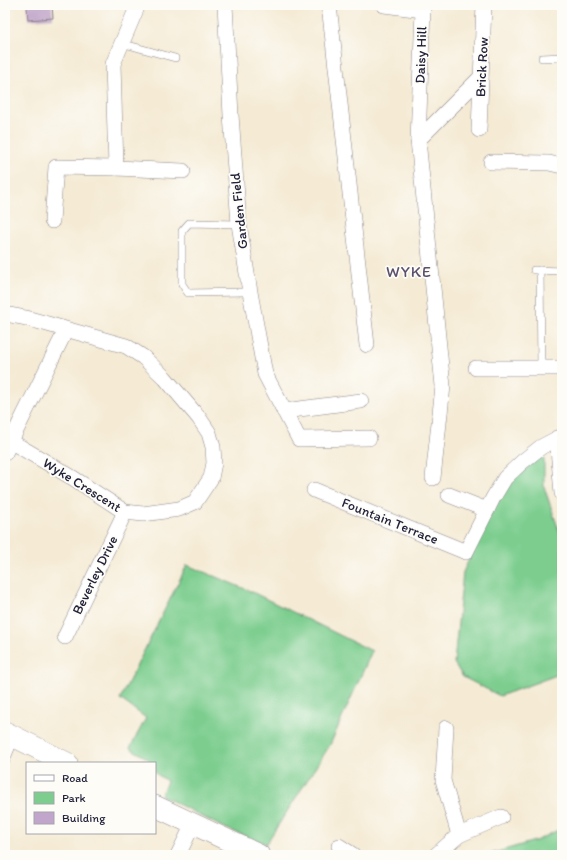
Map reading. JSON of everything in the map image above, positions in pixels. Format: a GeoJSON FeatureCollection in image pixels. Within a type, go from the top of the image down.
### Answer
{"type":"FeatureCollection","features":[{"type":"Feature","properties":{"kind":"street"},"geometry":{"type":"LineString","coordinates":[[116,168],[113,64],[138,5]]}},
{"type":"Feature","properties":{"kind":"street","name":"Garden Field"},"geometry":{"type":"LineString","coordinates":[[225,5],[239,224],[265,374],[300,439],[369,438]]}},
{"type":"Feature","properties":{"kind":"street"},"geometry":{"type":"LineString","coordinates":[[329,5],[367,345]]}},
{"type":"Feature","properties":{"kind":"street","name":"Daisy Hill"},"geometry":{"type":"LineString","coordinates":[[384,5],[423,10],[418,140]]}},
{"type":"Feature","properties":{"kind":"street","name":"Brick Row"},"geometry":{"type":"LineString","coordinates":[[479,130],[484,5]]}},
{"type":"Feature","properties":{"kind":"street"},"geometry":{"type":"LineString","coordinates":[[433,478],[443,386],[418,140],[481,77]]}},
{"type":"Feature","properties":{"kind":"street"},"geometry":{"type":"LineString","coordinates":[[491,162],[549,163],[562,166]]}},
{"type":"Feature","properties":{"kind":"street"},"geometry":{"type":"LineString","coordinates":[[52,221],[56,167],[183,171]]}},
{"type":"Feature","properties":{"kind":"street","name":"Wyke Crescent"},"geometry":{"type":"LineString","coordinates":[[5,314],[26,318],[126,346],[143,357],[165,378],[199,418],[209,433],[214,463],[211,478],[195,502],[179,508],[143,514],[125,512],[73,478],[8,447]]}},
{"type":"Feature","properties":{"kind":"street"},"geometry":{"type":"LineString","coordinates":[[8,447],[66,330]]}},
{"type":"Feature","properties":{"kind":"street"},"geometry":{"type":"LineString","coordinates":[[476,368],[562,368]]}},
{"type":"Feature","properties":{"kind":"street"},"geometry":{"type":"LineString","coordinates":[[284,411],[361,401]]}},
{"type":"Feature","properties":{"kind":"street"},"geometry":{"type":"LineString","coordinates":[[449,495],[487,510],[505,478],[535,452],[559,437],[562,493]]}},
{"type":"Feature","properties":{"kind":"street","name":"Fountain Terrace"},"geometry":{"type":"LineString","coordinates":[[314,490],[466,552],[487,510]]}},
{"type":"Feature","properties":{"kind":"street","name":"Beverley Drive"},"geometry":{"type":"LineString","coordinates":[[65,637],[125,512]]}},
{"type":"Feature","properties":{"kind":"street"},"geometry":{"type":"LineString","coordinates":[[446,728],[443,780],[459,835]]}},
{"type":"Feature","properties":{"kind":"street"},"geometry":{"type":"LineString","coordinates":[[10,734],[65,762]]}},
{"type":"Feature","properties":{"kind":"street"},"geometry":{"type":"LineString","coordinates":[[156,806],[259,855]]}},
{"type":"Feature","properties":{"kind":"street"},"geometry":{"type":"LineString","coordinates":[[436,855],[459,835],[501,817]]}},
{"type":"Feature","properties":{"kind":"street"},"geometry":{"type":"LineString","coordinates":[[178,855],[193,824]]}},
{"type":"Feature","properties":{"kind":"street"},"geometry":{"type":"LineString","coordinates":[[339,846],[353,855]]}},
{"type":"Feature","properties":{"kind":"lane"},"geometry":{"type":"LineString","coordinates":[[121,43],[175,58]]}},
{"type":"Feature","properties":{"kind":"lane"},"geometry":{"type":"LineString","coordinates":[[542,58],[562,57]]}},
{"type":"Feature","properties":{"kind":"lane"},"geometry":{"type":"LineString","coordinates":[[239,224],[189,223],[182,231],[182,284],[188,293],[242,292]]}},
{"type":"Feature","properties":{"kind":"lane"},"geometry":{"type":"LineString","coordinates":[[542,368],[537,270],[562,271]]}},
{"type":"Feature","properties":{"kind":"lane"},"geometry":{"type":"LineString","coordinates":[[5,763],[10,734]]}},
{"type":"Feature","properties":{"kind":"green space"},"geometry":{"type":"Polygon","coordinates":[[[541,457],[544,459],[544,487],[562,539],[562,673],[500,696],[463,677],[454,663],[463,572],[493,509],[511,479],[541,457]]]}},
{"type":"Feature","properties":{"kind":"green space"},"geometry":{"type":"Polygon","coordinates":[[[187,565],[250,591],[372,651],[330,745],[266,844],[222,827],[161,795],[167,781],[156,774],[156,762],[149,762],[150,760],[130,748],[146,718],[120,699],[187,565]]]}},
{"type":"Feature","properties":{"kind":"green space"},"geometry":{"type":"Polygon","coordinates":[[[562,828],[562,855],[487,855],[538,840],[562,828]]]}},
{"type":"Feature","properties":{"kind":"building"},"geometry":{"type":"Polygon","coordinates":[[[27,5],[52,5],[53,18],[28,20],[27,5]]]}},
{"type":"Feature","properties":{"kind":"district","name":"WYKE"},"geometry":{"type":"Point","coordinates":[409,271]}}]}
